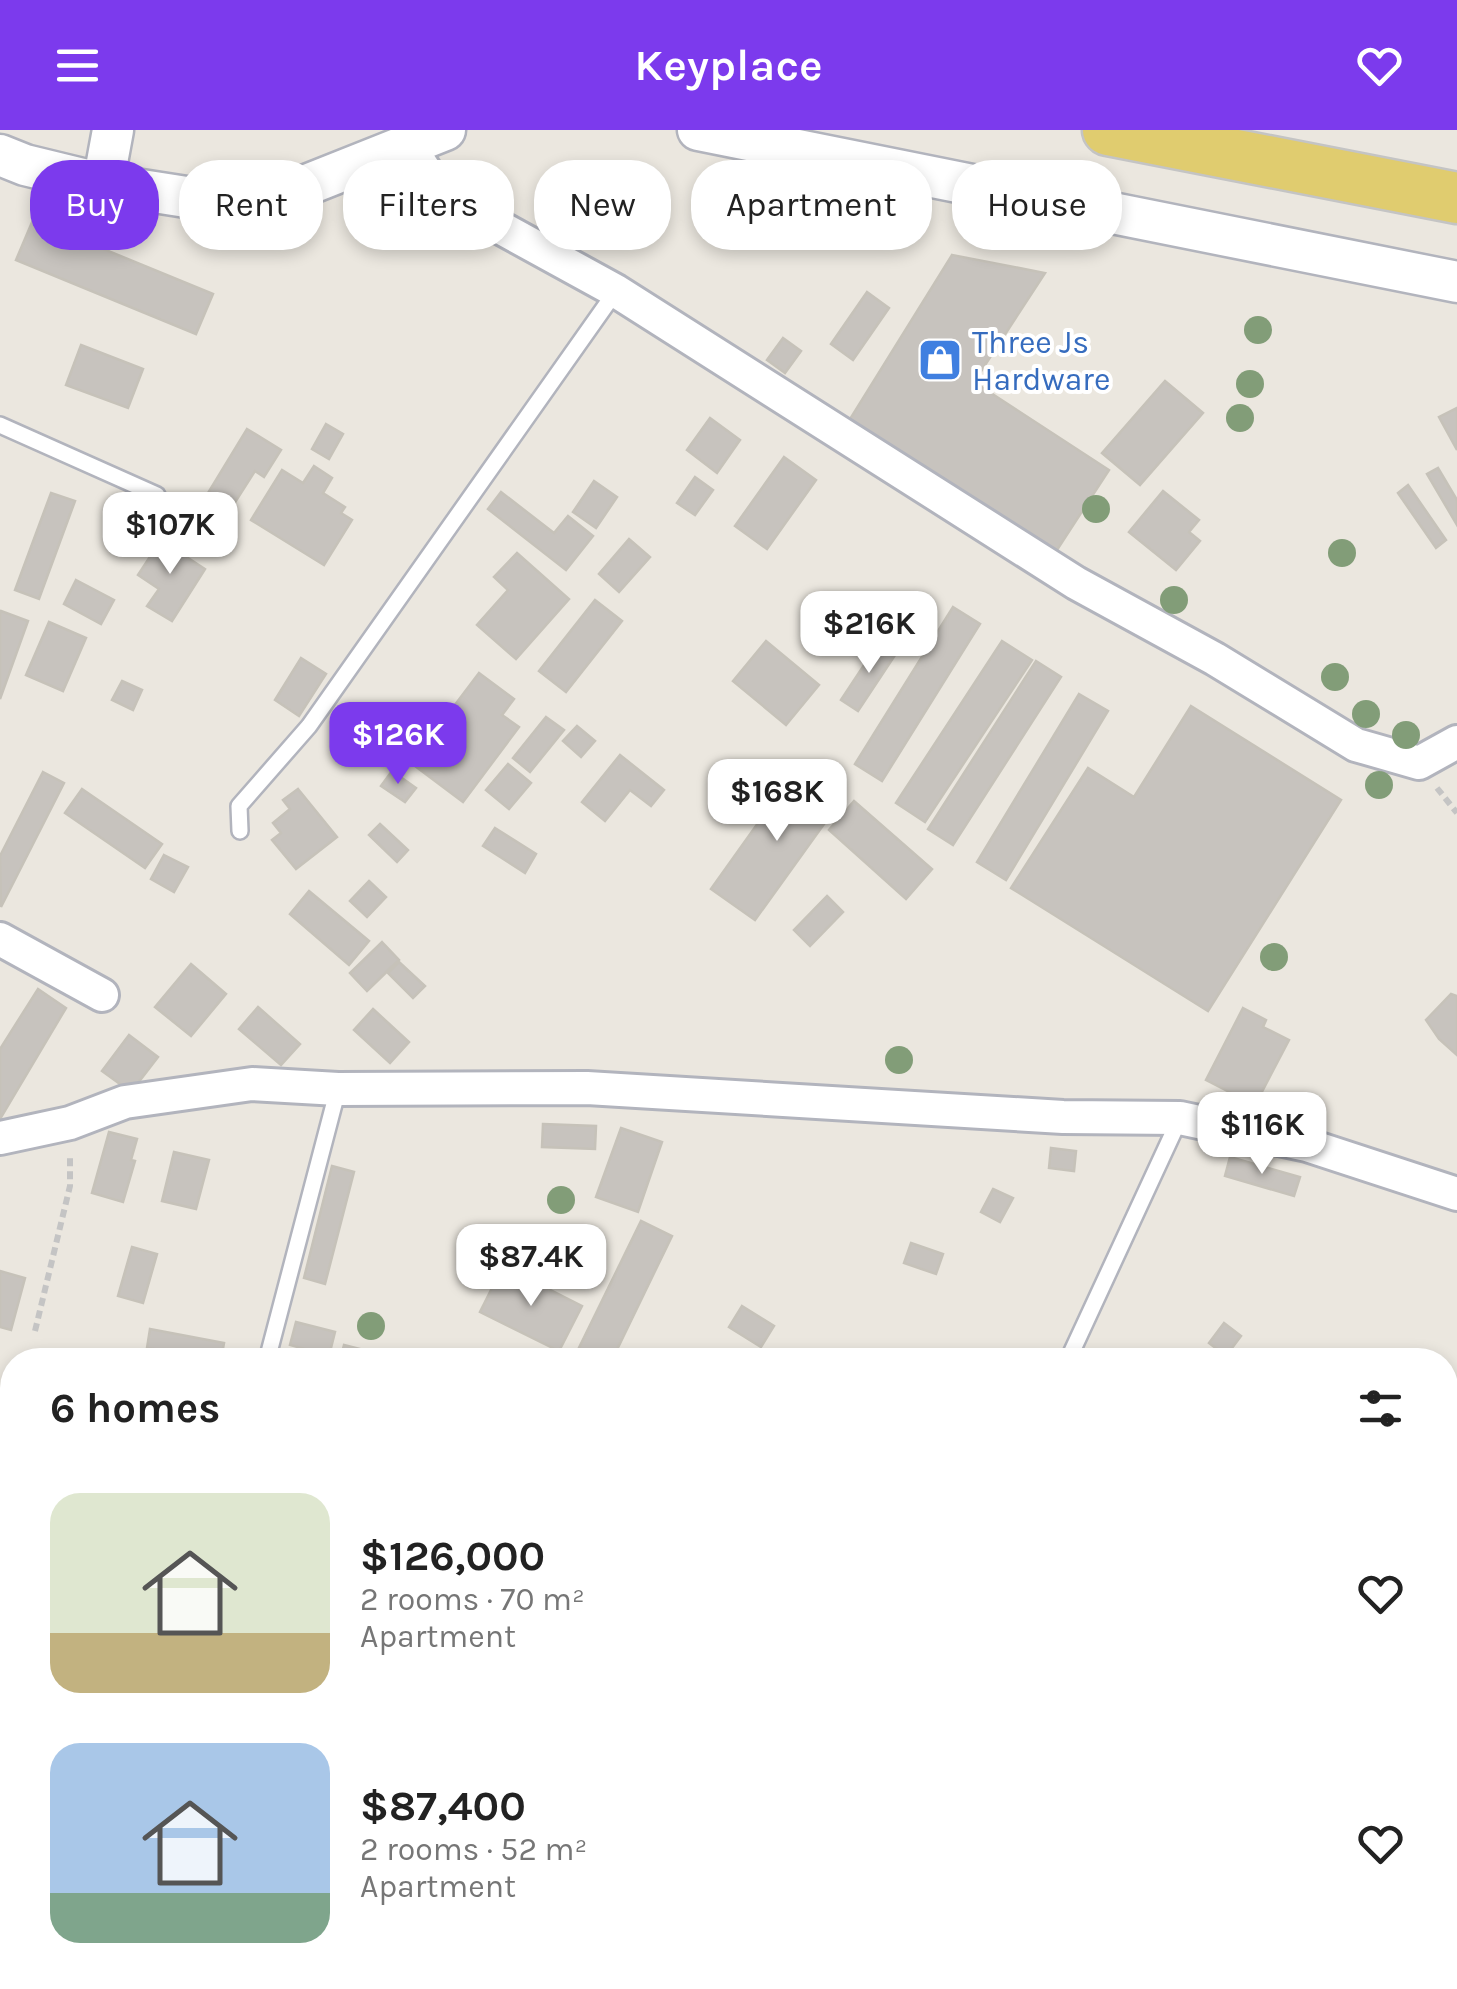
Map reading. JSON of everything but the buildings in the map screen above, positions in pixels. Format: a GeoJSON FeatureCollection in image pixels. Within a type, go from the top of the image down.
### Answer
{"type":"FeatureCollection","features":[{"type":"Feature","properties":{"kind":"main road"},"geometry":{"type":"LineString","coordinates":[[1108,130],[1457,198]]}},
{"type":"Feature","properties":{"kind":"street"},"geometry":{"type":"LineString","coordinates":[[107,160],[113,130]]}},
{"type":"Feature","properties":{"kind":"street"},"geometry":{"type":"LineString","coordinates":[[159,193],[199,199],[284,194],[446,130]]}},
{"type":"Feature","properties":{"kind":"street"},"geometry":{"type":"LineString","coordinates":[[698,130],[1457,282]]}},
{"type":"Feature","properties":{"kind":"street"},"geometry":{"type":"LineString","coordinates":[[407,143],[440,195],[616,291],[1076,583],[1215,659],[1356,746],[1419,762],[1457,742]]}},
{"type":"Feature","properties":{"kind":"street"},"geometry":{"type":"LineString","coordinates":[[0,155],[30,166]]}},
{"type":"Feature","properties":{"kind":"street"},"geometry":{"type":"LineString","coordinates":[[0,939],[102,995]]}},
{"type":"Feature","properties":{"kind":"street"},"geometry":{"type":"LineString","coordinates":[[0,1138],[70,1123],[124,1102],[252,1084],[338,1089],[587,1088],[1063,1117],[1180,1118],[1308,1145],[1457,1194]]}},
{"type":"Feature","properties":{"kind":"lane"},"geometry":{"type":"LineString","coordinates":[[240,831],[240,806],[310,726],[616,291]]}},
{"type":"Feature","properties":{"kind":"lane"},"geometry":{"type":"LineString","coordinates":[[0,424],[157,494]]}},
{"type":"Feature","properties":{"kind":"lane"},"geometry":{"type":"LineString","coordinates":[[270,1348],[338,1089]]}},
{"type":"Feature","properties":{"kind":"lane"},"geometry":{"type":"LineString","coordinates":[[1074,1348],[1180,1118]]}},
{"type":"Feature","properties":{"kind":"path"},"geometry":{"type":"LineString","coordinates":[[35,1331],[70,1186],[70,1123]]}},
{"type":"Feature","properties":{"kind":"place","name":"Three Js Hardware"},"geometry":{"type":"Point","coordinates":[940,360]}}]}
